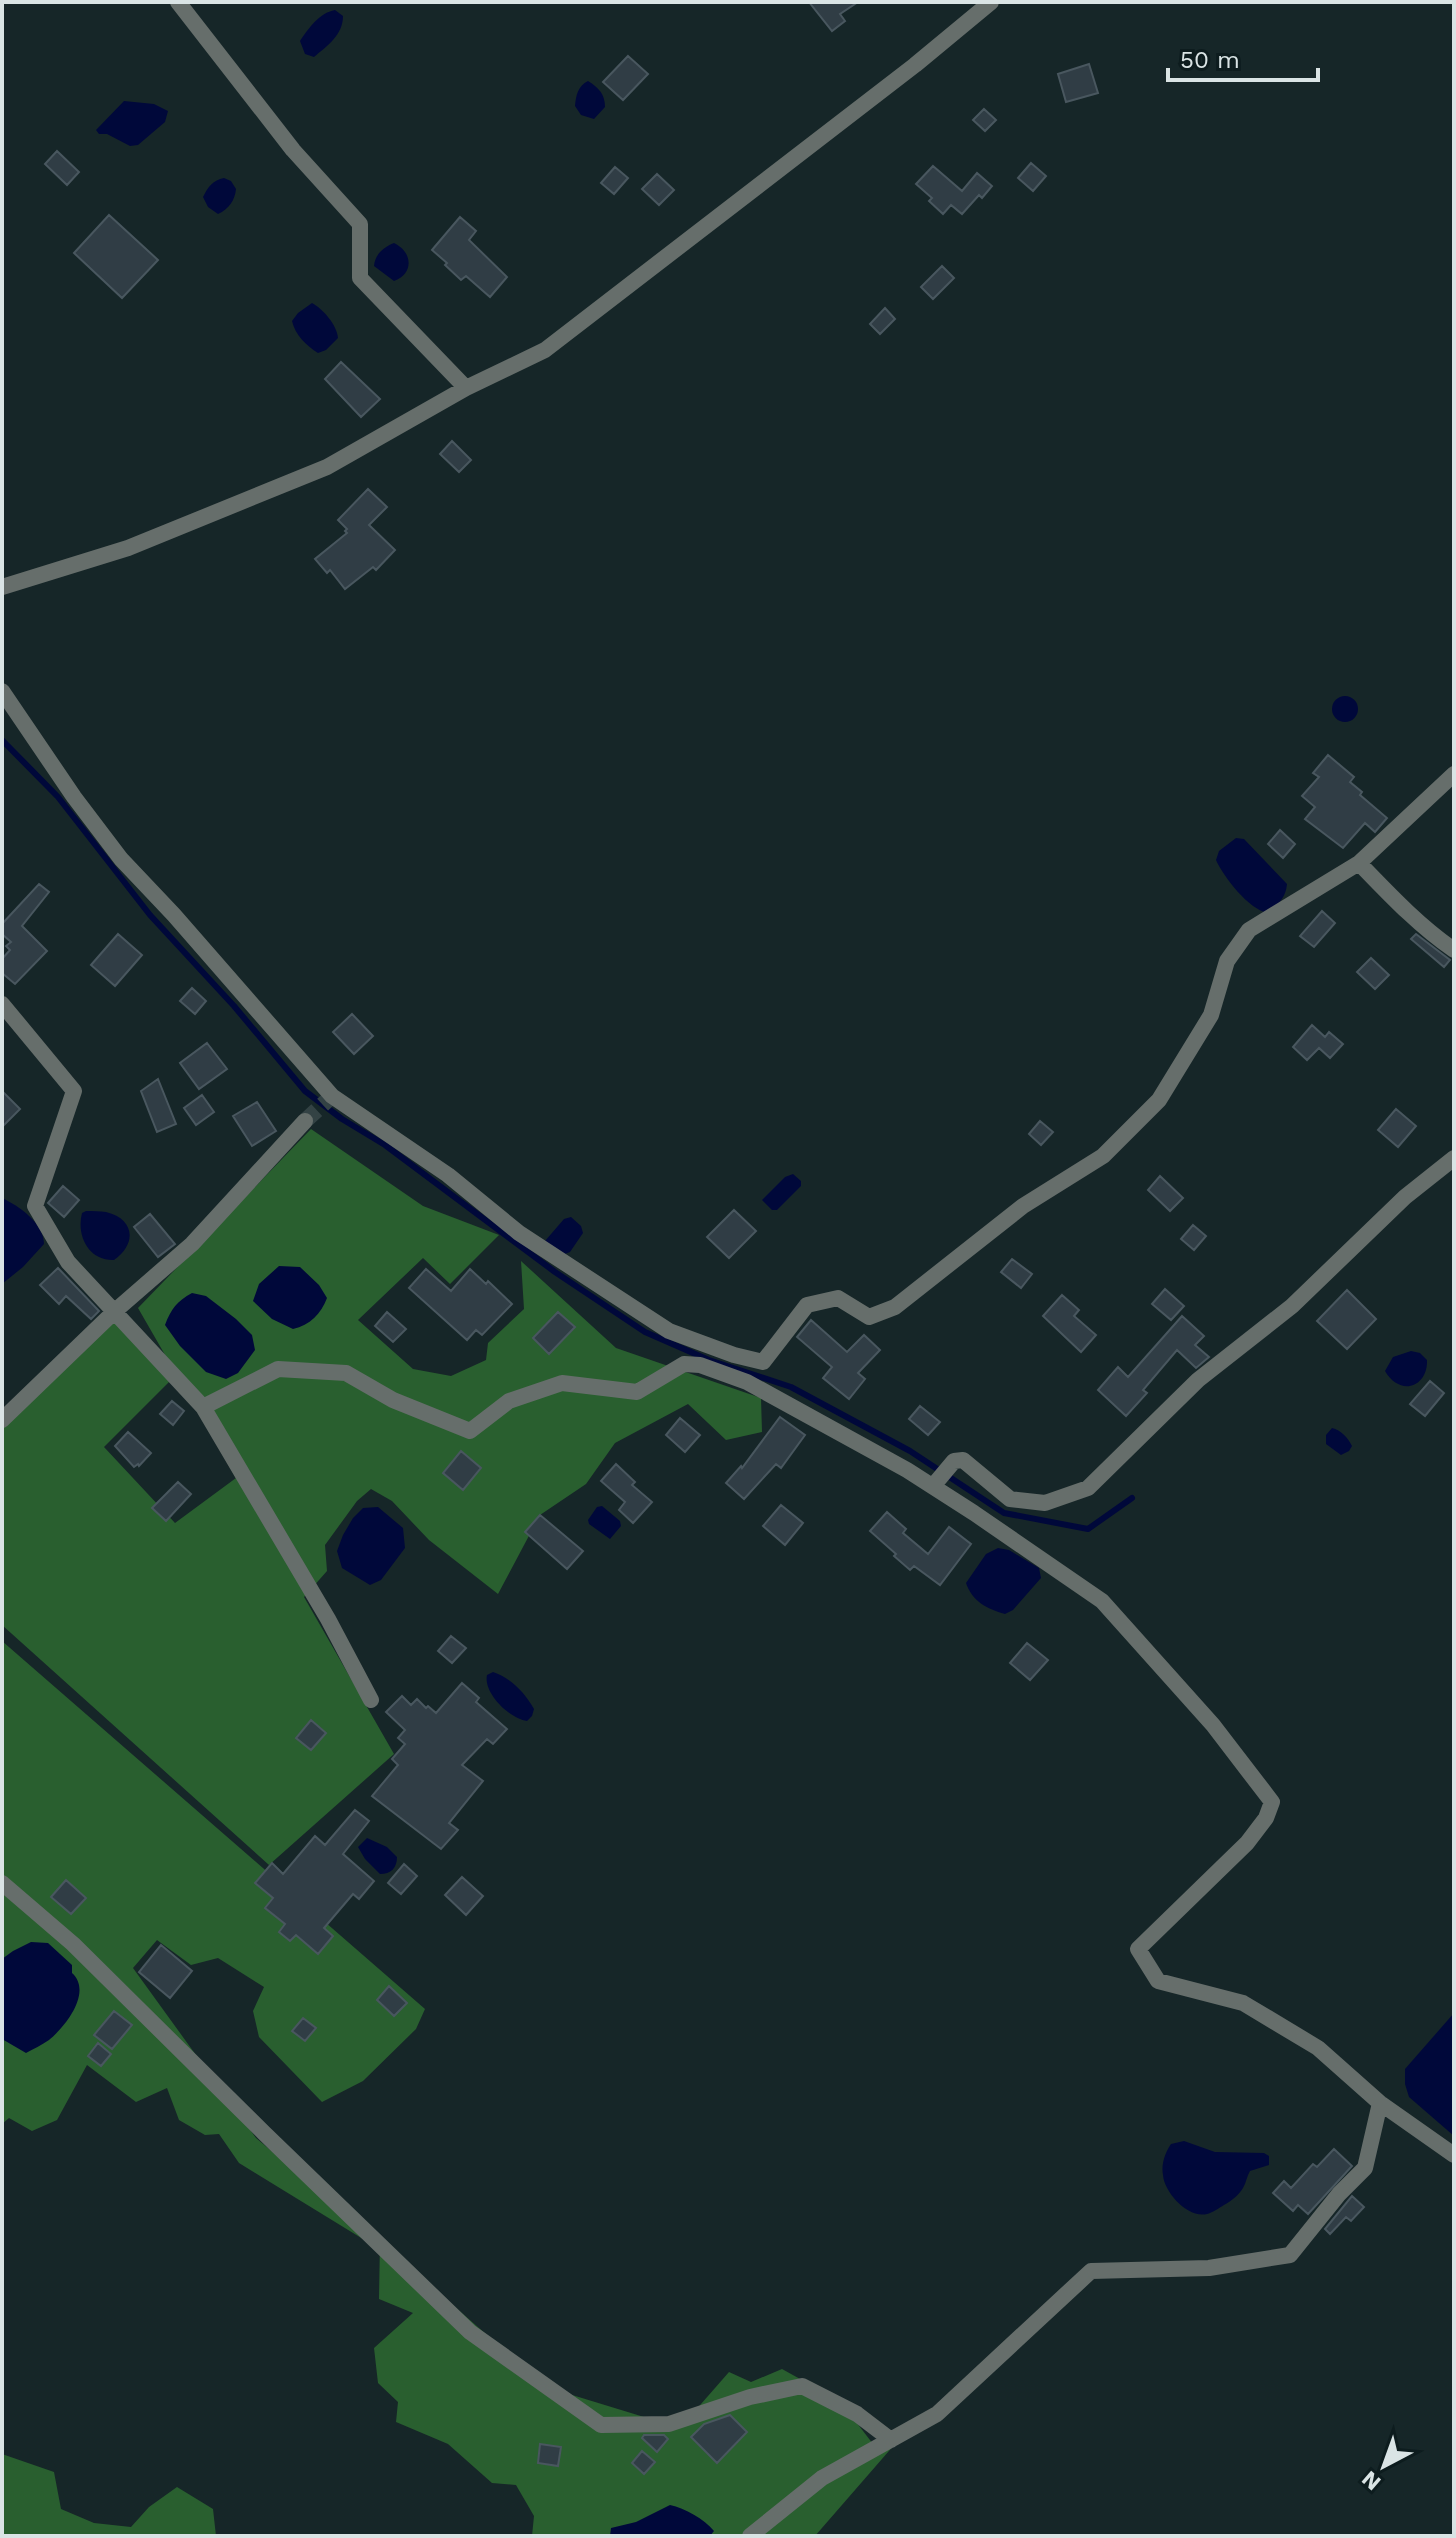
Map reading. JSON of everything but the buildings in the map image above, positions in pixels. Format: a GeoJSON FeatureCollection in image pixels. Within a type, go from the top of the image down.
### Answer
{"type":"FeatureCollection","features":[{"type":"Feature","properties":{"kind":"street"},"geometry":{"type":"LineString","coordinates":[[178,2],[293,150],[360,224],[360,278],[466,388]]}},
{"type":"Feature","properties":{"kind":"street"},"geometry":{"type":"LineString","coordinates":[[2,587],[128,548],[327,467],[466,388],[545,350],[915,65],[991,2]]}},
{"type":"Feature","properties":{"kind":"street"},"geometry":{"type":"LineString","coordinates":[[2,691],[74,797],[121,859],[332,1096],[448,1175],[519,1233],[669,1331],[734,1355],[763,1362],[807,1305],[838,1298],[869,1317],[895,1307],[1023,1206],[1103,1156],[1159,1100],[1211,1015],[1227,961],[1249,930],[1359,863],[1454,774]]}},
{"type":"Feature","properties":{"kind":"street"},"geometry":{"type":"LineString","coordinates":[[1359,863],[1398,902],[1454,950]]}},
{"type":"Feature","properties":{"kind":"street"},"geometry":{"type":"LineString","coordinates":[[2,1004],[74,1091],[35,1206],[68,1262],[203,1407],[328,1619],[371,1700]]}},
{"type":"Feature","properties":{"kind":"street"},"geometry":{"type":"LineString","coordinates":[[2,1420],[115,1311],[192,1244],[305,1121]]}},
{"type":"Feature","properties":{"kind":"street"},"geometry":{"type":"LineString","coordinates":[[933,1486],[954,1461],[963,1460],[1010,1499],[1045,1503],[1088,1488],[1198,1380],[1292,1306],[1405,1197],[1454,1158]]}},
{"type":"Feature","properties":{"kind":"street"},"geometry":{"type":"LineString","coordinates":[[203,1407],[278,1369],[346,1373],[393,1400],[470,1431],[509,1401],[562,1383],[637,1392],[684,1364],[700,1365],[747,1382],[933,1486],[1102,1601],[1213,1725],[1272,1802],[1266,1818],[1247,1843],[1138,1949],[1158,1981],[1243,2003],[1318,2048],[1380,2103],[1454,2155]]}},
{"type":"Feature","properties":{"kind":"street"},"geometry":{"type":"LineString","coordinates":[[2,1883],[73,1944],[470,2332],[601,2425],[669,2424],[750,2397],[802,2386],[857,2414],[891,2440]]}},
{"type":"Feature","properties":{"kind":"street"},"geometry":{"type":"LineString","coordinates":[[750,2536],[822,2478],[937,2414],[1091,2271],[1209,2268],[1290,2255],[1339,2194],[1365,2168],[1380,2103]]}},
{"type":"Feature","properties":{"kind":"green space"},"geometry":{"type":"Polygon","coordinates":[[[311,1129],[423,1206],[499,1235],[450,1284],[423,1258],[358,1320],[413,1369],[451,1376],[486,1360],[488,1343],[524,1309],[521,1261],[616,1348],[761,1398],[762,1432],[726,1440],[688,1404],[615,1443],[586,1484],[540,1515],[498,1594],[429,1540],[392,1501],[371,1489],[357,1501],[325,1545],[327,1571],[304,1597],[394,1754],[269,1865],[2,1625],[2,1427],[113,1319],[170,1381],[104,1447],[175,1523],[236,1478],[138,1308],[311,1129]]]}},
{"type":"Feature","properties":{"kind":"green space"},"geometry":{"type":"Polygon","coordinates":[[[2,1641],[425,2009],[416,2029],[363,2081],[322,2102],[259,2037],[253,2011],[264,1987],[218,1958],[191,1965],[157,1940],[133,1968],[256,2138],[374,2237],[371,2244],[239,2163],[219,2134],[205,2135],[179,2120],[167,2088],[136,2102],[87,2065],[57,2120],[32,2131],[9,2118],[2,2124],[2,1641]]]}},
{"type":"Feature","properties":{"kind":"green space"},"geometry":{"type":"Polygon","coordinates":[[[380,2241],[546,2387],[680,2428],[729,2372],[751,2382],[782,2369],[840,2401],[873,2444],[895,2444],[815,2536],[532,2536],[534,2516],[516,2485],[492,2483],[448,2444],[396,2422],[398,2402],[378,2383],[374,2348],[413,2313],[379,2299],[380,2241]]]}},
{"type":"Feature","properties":{"kind":"green space"},"geometry":{"type":"Polygon","coordinates":[[[2,2454],[54,2472],[61,2509],[94,2523],[131,2527],[149,2507],[177,2487],[213,2509],[216,2536],[2,2536],[2,2454]]]}},
{"type":"Feature","properties":{"kind":"shaded area"},"geometry":{"type":"Polygon","coordinates":[[[335,10],[343,16],[337,34],[314,57],[305,54],[300,41],[319,18],[335,10]]]}},
{"type":"Feature","properties":{"kind":"shaded area"},"geometry":{"type":"Polygon","coordinates":[[[588,81],[601,92],[605,102],[605,107],[594,119],[581,115],[575,106],[578,91],[588,81]]]}},
{"type":"Feature","properties":{"kind":"shaded area"},"geometry":{"type":"Polygon","coordinates":[[[124,101],[154,104],[168,111],[165,122],[138,145],[130,146],[96,130],[124,101]]]}},
{"type":"Feature","properties":{"kind":"shaded area"},"geometry":{"type":"Polygon","coordinates":[[[224,178],[231,181],[236,189],[228,207],[218,214],[208,207],[203,197],[211,184],[224,178]]]}},
{"type":"Feature","properties":{"kind":"shaded area"},"geometry":{"type":"Polygon","coordinates":[[[394,243],[405,252],[409,263],[401,278],[394,281],[374,266],[381,252],[394,243]]]}},
{"type":"Feature","properties":{"kind":"shaded area"},"geometry":{"type":"Polygon","coordinates":[[[312,303],[329,318],[338,338],[318,353],[302,340],[292,321],[312,303]]]}},
{"type":"Feature","properties":{"kind":"shaded area"},"geometry":{"type":"Polygon","coordinates":[[[1345,696],[1354,700],[1358,709],[1354,718],[1345,722],[1336,718],[1332,709],[1336,700],[1345,696]]]}},
{"type":"Feature","properties":{"kind":"shaded area"},"geometry":{"type":"Polygon","coordinates":[[[1236,838],[1244,839],[1287,884],[1283,897],[1268,913],[1245,899],[1224,875],[1216,860],[1219,851],[1236,838]]]}},
{"type":"Feature","properties":{"kind":"shaded area"},"geometry":{"type":"Polygon","coordinates":[[[793,1174],[801,1181],[801,1186],[777,1210],[772,1210],[762,1200],[785,1177],[793,1174]]]}},
{"type":"Feature","properties":{"kind":"shaded area"},"geometry":{"type":"Polygon","coordinates":[[[2,1198],[35,1222],[44,1244],[2,1284],[2,1198]]]}},
{"type":"Feature","properties":{"kind":"shaded area"},"geometry":{"type":"Polygon","coordinates":[[[82,1213],[116,1215],[127,1226],[130,1233],[127,1247],[114,1260],[98,1256],[86,1246],[81,1222],[82,1213]]]}},
{"type":"Feature","properties":{"kind":"shaded area"},"geometry":{"type":"Polygon","coordinates":[[[571,1217],[581,1226],[583,1233],[570,1252],[562,1255],[545,1241],[564,1219],[571,1217]]]}},
{"type":"Feature","properties":{"kind":"shaded area"},"geometry":{"type":"Polygon","coordinates":[[[279,1266],[300,1267],[319,1285],[327,1298],[314,1318],[293,1329],[272,1319],[253,1301],[259,1284],[279,1266]]]}},
{"type":"Feature","properties":{"kind":"shaded area"},"geometry":{"type":"Polygon","coordinates":[[[192,1293],[206,1296],[252,1335],[255,1350],[238,1373],[226,1379],[206,1372],[180,1346],[165,1325],[175,1306],[192,1293]]]}},
{"type":"Feature","properties":{"kind":"shaded area"},"geometry":{"type":"Polygon","coordinates":[[[1411,1351],[1420,1353],[1427,1360],[1426,1369],[1418,1382],[1405,1386],[1391,1379],[1385,1371],[1393,1357],[1411,1351]]]}},
{"type":"Feature","properties":{"kind":"shaded area"},"geometry":{"type":"Polygon","coordinates":[[[1332,1428],[1348,1440],[1352,1446],[1349,1451],[1341,1455],[1326,1444],[1326,1435],[1332,1428]]]}},
{"type":"Feature","properties":{"kind":"shaded area"},"geometry":{"type":"Polygon","coordinates":[[[602,1506],[620,1521],[621,1526],[610,1539],[588,1520],[597,1507],[602,1506]]]}},
{"type":"Feature","properties":{"kind":"shaded area"},"geometry":{"type":"Polygon","coordinates":[[[378,1507],[403,1528],[405,1548],[381,1580],[370,1585],[342,1568],[337,1551],[353,1518],[363,1508],[378,1507]]]}},
{"type":"Feature","properties":{"kind":"shaded area"},"geometry":{"type":"Polygon","coordinates":[[[998,1548],[1009,1550],[1039,1568],[1041,1578],[1013,1610],[1005,1614],[981,1603],[966,1583],[986,1554],[998,1548]]]}},
{"type":"Feature","properties":{"kind":"shaded area"},"geometry":{"type":"Polygon","coordinates":[[[493,1672],[512,1682],[530,1703],[534,1709],[527,1721],[513,1716],[493,1697],[487,1675],[493,1672]]]}},
{"type":"Feature","properties":{"kind":"shaded area"},"geometry":{"type":"Polygon","coordinates":[[[367,1838],[387,1847],[397,1857],[395,1867],[390,1872],[380,1874],[365,1859],[358,1847],[367,1838]]]}},
{"type":"Feature","properties":{"kind":"shaded area"},"geometry":{"type":"Polygon","coordinates":[[[31,1942],[48,1943],[72,1965],[72,1973],[80,1990],[74,2009],[62,2027],[49,2040],[26,2053],[2,2039],[2,1959],[31,1942]]]}},
{"type":"Feature","properties":{"kind":"shaded area"},"geometry":{"type":"Polygon","coordinates":[[[1454,2013],[1454,2136],[1409,2097],[1405,2069],[1454,2013]]]}},
{"type":"Feature","properties":{"kind":"shaded area"},"geometry":{"type":"Polygon","coordinates":[[[1184,2141],[1215,2152],[1264,2153],[1269,2156],[1269,2165],[1250,2171],[1235,2198],[1213,2212],[1192,2212],[1178,2203],[1164,2182],[1167,2151],[1171,2144],[1184,2141]]]}},
{"type":"Feature","properties":{"kind":"shaded area"},"geometry":{"type":"Polygon","coordinates":[[[670,2505],[694,2515],[714,2531],[710,2536],[610,2536],[611,2528],[636,2522],[670,2505]]]}},
{"type":"Feature","properties":{"kind":"waterway"},"geometry":{"type":"LineString","coordinates":[[2,740],[58,797],[150,915],[234,1006],[305,1091],[342,1119],[385,1145],[555,1272],[645,1332],[709,1360],[791,1387],[910,1451],[1004,1513],[1088,1529],[1132,1498]]}},
{"type":"Feature","properties":{"kind":"tunnel"},"geometry":{"type":"LineString","coordinates":[[305,1121],[332,1096]]}}]}
